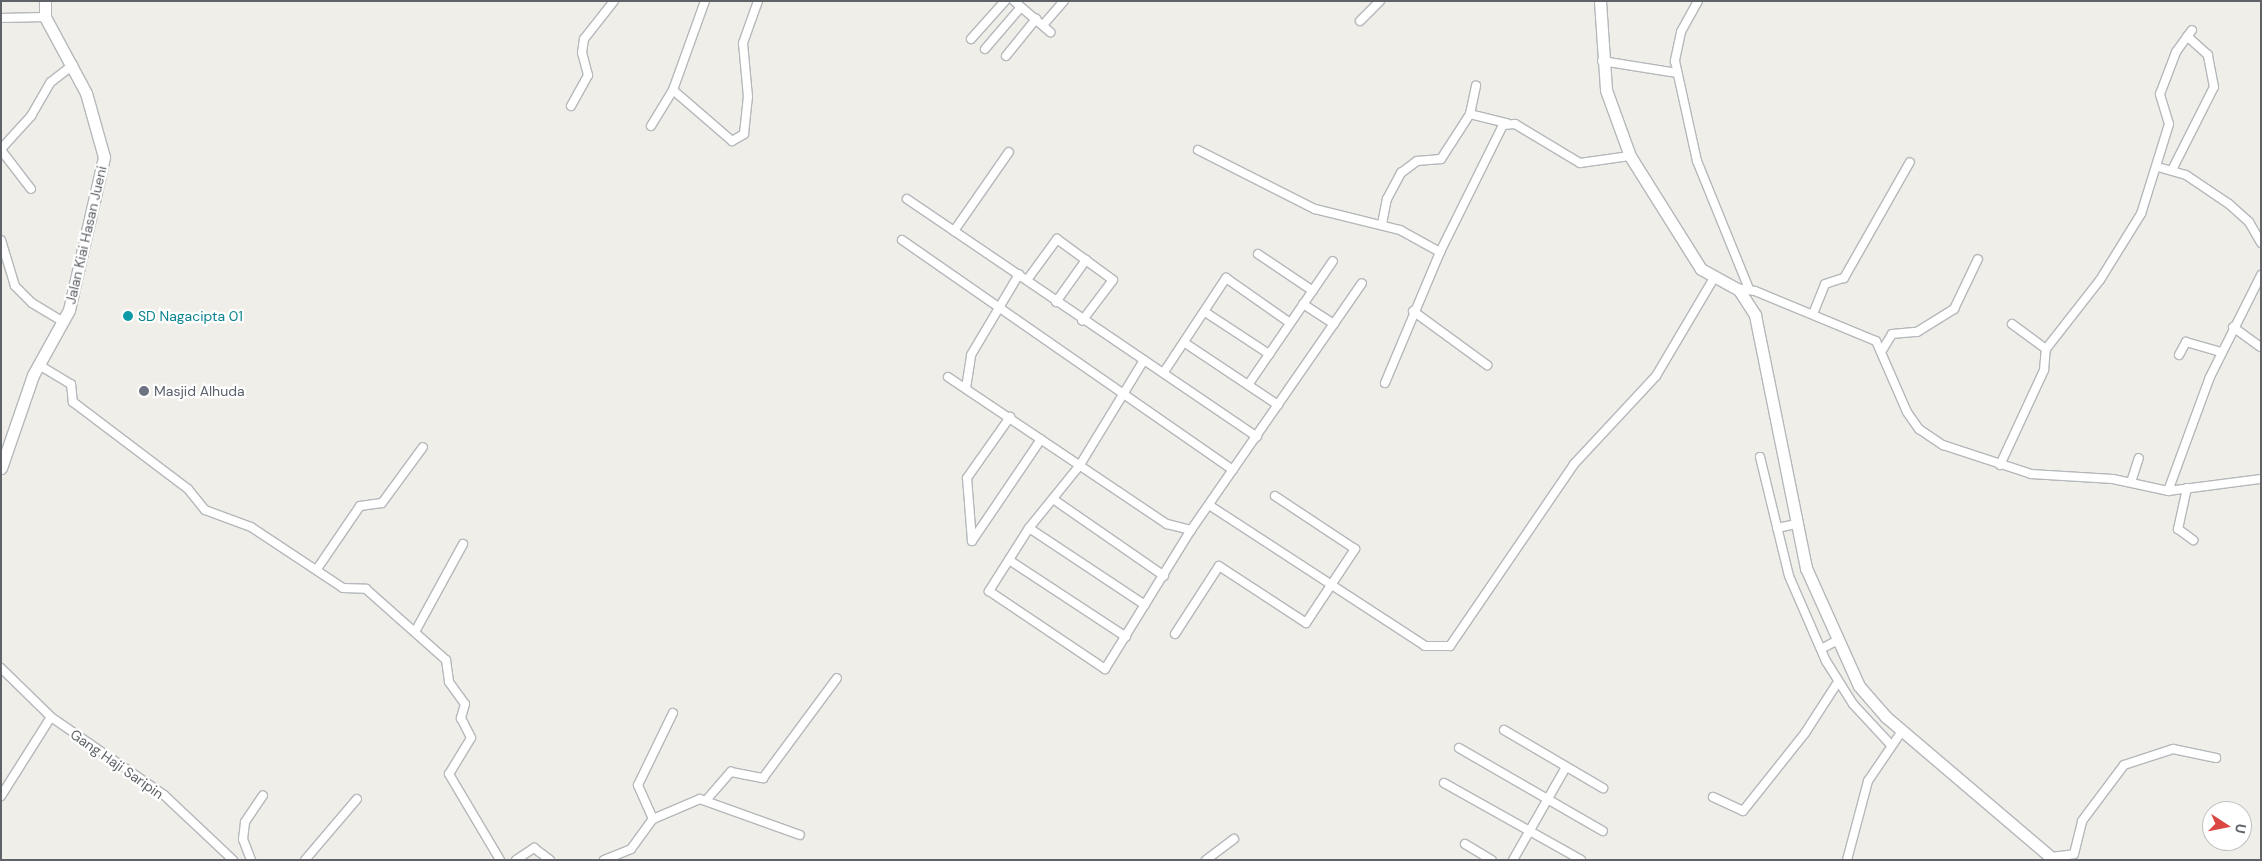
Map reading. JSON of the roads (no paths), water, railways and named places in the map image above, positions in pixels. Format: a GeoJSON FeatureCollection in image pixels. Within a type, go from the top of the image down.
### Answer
{"type":"FeatureCollection","features":[{"type":"Feature","properties":{"kind":"street"},"geometry":{"type":"LineString","coordinates":[[1,18],[45,17],[45,1]]}},
{"type":"Feature","properties":{"kind":"street"},"geometry":{"type":"LineString","coordinates":[[571,106],[588,75],[582,53],[584,39],[614,1]]}},
{"type":"Feature","properties":{"kind":"street"},"geometry":{"type":"LineString","coordinates":[[651,126],[673,90],[705,1]]}},
{"type":"Feature","properties":{"kind":"street"},"geometry":{"type":"LineString","coordinates":[[673,90],[725,139],[742,139],[748,97],[743,43],[758,1]]}},
{"type":"Feature","properties":{"kind":"street"},"geometry":{"type":"LineString","coordinates":[[971,39],[1004,1]]}},
{"type":"Feature","properties":{"kind":"street"},"geometry":{"type":"LineString","coordinates":[[1014,1],[1050,32]]}},
{"type":"Feature","properties":{"kind":"street"},"geometry":{"type":"LineString","coordinates":[[1043,25],[1064,1]]}},
{"type":"Feature","properties":{"kind":"street"},"geometry":{"type":"LineString","coordinates":[[1360,21],[1380,1]]}},
{"type":"Feature","properties":{"kind":"street"},"geometry":{"type":"LineString","coordinates":[[1600,1],[1602,61],[1609,102],[1630,156],[1688,253],[1714,278],[1736,288],[1750,289],[1863,333],[1883,349],[1902,401],[1919,429],[1933,441],[2000,465],[2037,475],[2131,482],[2168,491],[2261,479]]}},
{"type":"Feature","properties":{"kind":"street"},"geometry":{"type":"LineString","coordinates":[[1698,1],[1678,41],[1677,73],[1699,166],[1750,289]]}},
{"type":"Feature","properties":{"kind":"street"},"geometry":{"type":"LineString","coordinates":[[985,49],[1021,7]]}},
{"type":"Feature","properties":{"kind":"street","name":"Jalan Kiai Hasan Jueni"},"geometry":{"type":"LineString","coordinates":[[1,468],[21,402],[38,365],[64,322],[104,157],[97,124],[73,65],[45,17]]}},
{"type":"Feature","properties":{"kind":"street"},"geometry":{"type":"LineString","coordinates":[[1006,56],[1036,19]]}},
{"type":"Feature","properties":{"kind":"street"},"geometry":{"type":"LineString","coordinates":[[2000,465],[2044,370],[2046,349],[2100,280],[2134,225],[2158,167],[2169,124],[2160,94],[2176,52],[2190,33],[2208,55],[2214,87],[2172,170]]}},
{"type":"Feature","properties":{"kind":"street"},"geometry":{"type":"LineString","coordinates":[[1602,61],[1677,73]]}},
{"type":"Feature","properties":{"kind":"street"},"geometry":{"type":"LineString","coordinates":[[31,189],[1,150],[27,122],[51,82],[73,65]]}},
{"type":"Feature","properties":{"kind":"street"},"geometry":{"type":"LineString","coordinates":[[1382,224],[1387,199],[1401,174],[1416,161],[1441,158],[1470,114],[1476,86]]}},
{"type":"Feature","properties":{"kind":"street"},"geometry":{"type":"LineString","coordinates":[[1470,114],[1507,122],[1580,163],[1630,156]]}},
{"type":"Feature","properties":{"kind":"street"},"geometry":{"type":"LineString","coordinates":[[1386,383],[1413,311],[1440,252],[1507,122]]}},
{"type":"Feature","properties":{"kind":"street"},"geometry":{"type":"LineString","coordinates":[[1198,150],[1315,208],[1382,224],[1440,252]]}},
{"type":"Feature","properties":{"kind":"street"},"geometry":{"type":"LineString","coordinates":[[954,230],[1009,152]]}},
{"type":"Feature","properties":{"kind":"street"},"geometry":{"type":"LineString","coordinates":[[1813,314],[1825,284],[1844,278],[1910,162]]}},
{"type":"Feature","properties":{"kind":"street"},"geometry":{"type":"LineString","coordinates":[[2158,167],[2172,170],[2229,204],[2250,222],[2261,243]]}},
{"type":"Feature","properties":{"kind":"street"},"geometry":{"type":"LineString","coordinates":[[906,199],[1019,274],[1082,321],[1164,372],[1257,437]]}},
{"type":"Feature","properties":{"kind":"street"},"geometry":{"type":"LineString","coordinates":[[1027,280],[1057,239],[1113,280],[1082,321]]}},
{"type":"Feature","properties":{"kind":"street"},"geometry":{"type":"LineString","coordinates":[[1,240],[15,286],[32,303],[64,322]]}},
{"type":"Feature","properties":{"kind":"street"},"geometry":{"type":"LineString","coordinates":[[902,240],[998,309],[1233,470]]}},
{"type":"Feature","properties":{"kind":"street"},"geometry":{"type":"LineString","coordinates":[[1258,254],[1313,291]]}},
{"type":"Feature","properties":{"kind":"street"},"geometry":{"type":"LineString","coordinates":[[1883,349],[1892,334],[1917,332],[1954,309],[1978,259]]}},
{"type":"Feature","properties":{"kind":"street"},"geometry":{"type":"LineString","coordinates":[[1056,302],[1086,260]]}},
{"type":"Feature","properties":{"kind":"street"},"geometry":{"type":"LineString","coordinates":[[1248,385],[1333,261]]}},
{"type":"Feature","properties":{"kind":"street"},"geometry":{"type":"LineString","coordinates":[[966,388],[971,355],[1019,274]]}},
{"type":"Feature","properties":{"kind":"street"},"geometry":{"type":"LineString","coordinates":[[2168,491],[2220,352],[2261,274]]}},
{"type":"Feature","properties":{"kind":"street"},"geometry":{"type":"LineString","coordinates":[[1164,372],[1206,312],[1226,278],[1290,323]]}},
{"type":"Feature","properties":{"kind":"street"},"geometry":{"type":"LineString","coordinates":[[1209,506],[1425,646],[1450,646],[1574,464],[1656,376],[1714,278]]}},
{"type":"Feature","properties":{"kind":"street"},"geometry":{"type":"LineString","coordinates":[[1144,360],[1080,465],[1029,528],[989,591],[1105,669],[1191,530],[1257,437],[1362,282]]}},
{"type":"Feature","properties":{"kind":"street"},"geometry":{"type":"LineString","coordinates":[[1736,288],[1747,299],[1758,326],[1786,527],[1789,576],[1828,645],[1862,691],[1880,724],[1896,738]]}},
{"type":"Feature","properties":{"kind":"street"},"geometry":{"type":"LineString","coordinates":[[1303,304],[1334,324]]}},
{"type":"Feature","properties":{"kind":"street"},"geometry":{"type":"LineString","coordinates":[[1413,311],[1487,365]]}},
{"type":"Feature","properties":{"kind":"street"},"geometry":{"type":"LineString","coordinates":[[1206,312],[1269,354]]}},
{"type":"Feature","properties":{"kind":"street"},"geometry":{"type":"LineString","coordinates":[[2012,324],[2046,349]]}},
{"type":"Feature","properties":{"kind":"street"},"geometry":{"type":"LineString","coordinates":[[2233,326],[2261,346]]}},
{"type":"Feature","properties":{"kind":"street"},"geometry":{"type":"LineString","coordinates":[[2179,355],[2186,342],[2220,352]]}},
{"type":"Feature","properties":{"kind":"street"},"geometry":{"type":"LineString","coordinates":[[1185,343],[1278,405]]}},
{"type":"Feature","properties":{"kind":"street"},"geometry":{"type":"LineString","coordinates":[[38,365],[71,384],[73,402],[188,489],[205,510],[251,527],[345,589],[366,589],[416,630],[448,662],[449,682],[464,704],[461,718],[471,738],[449,774],[500,860]]}},
{"type":"Feature","properties":{"kind":"street"},"geometry":{"type":"LineString","coordinates":[[948,377],[1167,524],[1191,530]]}},
{"type":"Feature","properties":{"kind":"street"},"geometry":{"type":"LineString","coordinates":[[1010,418],[967,478],[972,541],[1041,439]]}},
{"type":"Feature","properties":{"kind":"street"},"geometry":{"type":"LineString","coordinates":[[317,569],[360,506],[382,503],[423,447]]}},
{"type":"Feature","properties":{"kind":"street"},"geometry":{"type":"LineString","coordinates":[[1760,457],[1786,527],[1809,579],[1838,682],[1896,738],[2053,858],[2074,854],[2082,820],[2124,765],[2173,749],[2216,758]]}},
{"type":"Feature","properties":{"kind":"street"},"geometry":{"type":"LineString","coordinates":[[2131,482],[2139,458]]}},
{"type":"Feature","properties":{"kind":"street"},"geometry":{"type":"LineString","coordinates":[[2187,488],[2178,529],[2193,540]]}},
{"type":"Feature","properties":{"kind":"street"},"geometry":{"type":"LineString","coordinates":[[1175,634],[1219,566],[1306,623],[1355,549],[1275,496]]}},
{"type":"Feature","properties":{"kind":"street"},"geometry":{"type":"LineString","coordinates":[[1053,499],[1164,576]]}},
{"type":"Feature","properties":{"kind":"street"},"geometry":{"type":"LineString","coordinates":[[1029,528],[1146,605]]}},
{"type":"Feature","properties":{"kind":"street"},"geometry":{"type":"LineString","coordinates":[[416,630],[463,544]]}},
{"type":"Feature","properties":{"kind":"street"},"geometry":{"type":"LineString","coordinates":[[1009,560],[1126,637]]}},
{"type":"Feature","properties":{"kind":"street","name":"Gang Haji Saripin"},"geometry":{"type":"LineString","coordinates":[[1,668],[51,717],[164,795],[233,860]]}},
{"type":"Feature","properties":{"kind":"street"},"geometry":{"type":"LineString","coordinates":[[604,860],[631,849],[653,820],[708,798],[731,772],[763,778],[837,678]]}},
{"type":"Feature","properties":{"kind":"street"},"geometry":{"type":"LineString","coordinates":[[1713,797],[1743,811],[1805,733],[1838,682]]}},
{"type":"Feature","properties":{"kind":"street"},"geometry":{"type":"LineString","coordinates":[[653,820],[638,786],[673,713]]}},
{"type":"Feature","properties":{"kind":"street"},"geometry":{"type":"LineString","coordinates":[[1,796],[51,717]]}},
{"type":"Feature","properties":{"kind":"street"},"geometry":{"type":"LineString","coordinates":[[1504,730],[1603,788]]}},
{"type":"Feature","properties":{"kind":"street"},"geometry":{"type":"LineString","coordinates":[[1847,860],[1864,790],[1896,738]]}},
{"type":"Feature","properties":{"kind":"street"},"geometry":{"type":"LineString","coordinates":[[1459,748],[1603,831]]}},
{"type":"Feature","properties":{"kind":"street"},"geometry":{"type":"LineString","coordinates":[[1513,860],[1566,767]]}},
{"type":"Feature","properties":{"kind":"street"},"geometry":{"type":"LineString","coordinates":[[1444,783],[1580,860]]}},
{"type":"Feature","properties":{"kind":"street"},"geometry":{"type":"LineString","coordinates":[[251,860],[243,839],[245,822],[263,794]]}},
{"type":"Feature","properties":{"kind":"street"},"geometry":{"type":"LineString","coordinates":[[708,798],[747,818],[800,835]]}},
{"type":"Feature","properties":{"kind":"street"},"geometry":{"type":"LineString","coordinates":[[305,860],[357,799]]}},
{"type":"Feature","properties":{"kind":"street"},"geometry":{"type":"LineString","coordinates":[[1206,860],[1234,839]]}},
{"type":"Feature","properties":{"kind":"street"},"geometry":{"type":"LineString","coordinates":[[1465,844],[1492,860]]}},
{"type":"Feature","properties":{"kind":"street"},"geometry":{"type":"LineString","coordinates":[[516,860],[534,848],[550,860]]}},
{"type":"Feature","properties":{"kind":"place","name":"SD Nagacipta 01"},"geometry":{"type":"Point","coordinates":[128,316]}},
{"type":"Feature","properties":{"kind":"place","name":"Masjid Alhuda"},"geometry":{"type":"Point","coordinates":[144,391]}}]}
